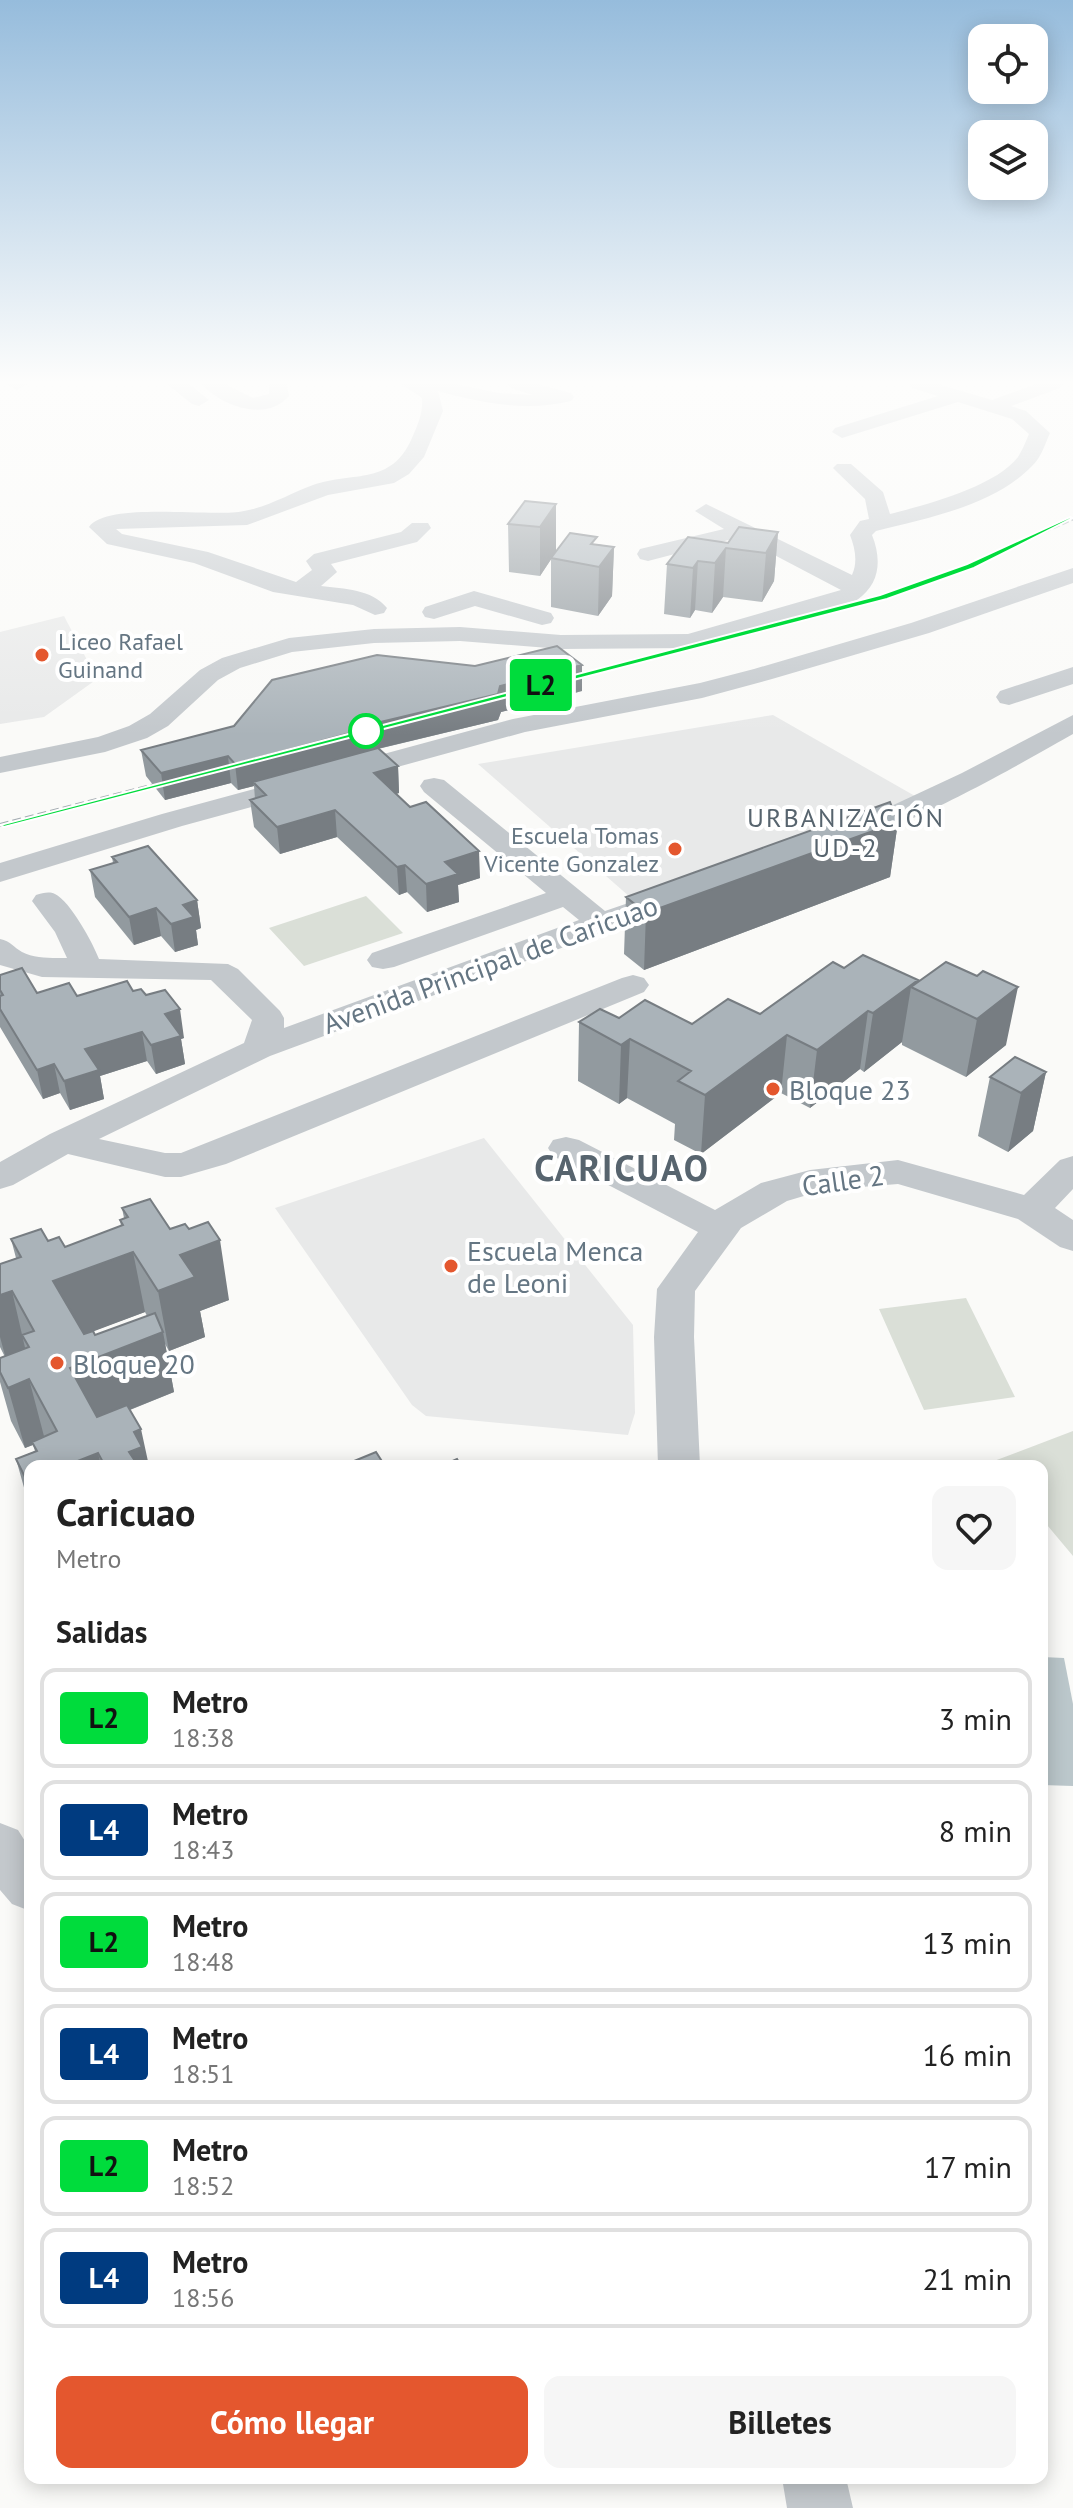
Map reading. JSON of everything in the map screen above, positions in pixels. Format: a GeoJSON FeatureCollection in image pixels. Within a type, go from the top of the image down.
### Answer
{"type":"FeatureCollection","features":[{"type":"Feature","properties":{"kind":"street"},"geometry":{"type":"LineString","coordinates":[[291,501],[247,518],[120,520],[100,527],[115,539],[200,557],[265,583],[360,599],[375,608],[460,634]]}},
{"type":"Feature","properties":{"kind":"street"},"geometry":{"type":"LineString","coordinates":[[876,501],[880,521]]}},
{"type":"Feature","properties":{"kind":"street"},"geometry":{"type":"LineString","coordinates":[[0,765],[79,750],[138,732],[159,720],[209,675],[231,663],[266,651],[321,640],[460,634],[561,642],[689,641],[783,616],[849,595],[859,588],[867,568],[866,548],[861,535],[868,526],[959,501]]}},
{"type":"Feature","properties":{"kind":"street"},"geometry":{"type":"LineString","coordinates":[[745,531],[644,544],[712,514],[859,588]]}},
{"type":"Feature","properties":{"kind":"street"},"geometry":{"type":"LineString","coordinates":[[301,590],[325,572],[318,561],[409,537],[420,528]]}},
{"type":"Feature","properties":{"kind":"street"},"geometry":{"type":"LineString","coordinates":[[748,554],[777,547]]}},
{"type":"Feature","properties":{"kind":"street"},"geometry":{"type":"LineString","coordinates":[[0,873],[172,820],[522,725],[702,690],[842,652],[981,609],[1073,575]]}},
{"type":"Feature","properties":{"kind":"street"},"geometry":{"type":"LineString","coordinates":[[434,612],[474,598],[542,618]]}},
{"type":"Feature","properties":{"kind":"street"},"geometry":{"type":"LineString","coordinates":[[321,640],[370,619],[377,612],[375,608]]}},
{"type":"Feature","properties":{"kind":"street"},"geometry":{"type":"LineString","coordinates":[[501,636],[511,609]]}},
{"type":"Feature","properties":{"kind":"street"},"geometry":{"type":"LineString","coordinates":[[783,616],[842,652]]}},
{"type":"Feature","properties":{"kind":"street"},"geometry":{"type":"LineString","coordinates":[[1009,697],[1073,675]]}},
{"type":"Feature","properties":{"kind":"street"},"geometry":{"type":"LineString","coordinates":[[823,841],[897,814],[972,779],[1073,723]]}},
{"type":"Feature","properties":{"kind":"street"},"geometry":{"type":"LineString","coordinates":[[434,786],[601,923]]}},
{"type":"Feature","properties":{"kind":"street","name":"Avenida Principal de Caricuao"},"geometry":{"type":"LineString","coordinates":[[0,1177],[63,1142],[258,1049],[704,885]]}},
{"type":"Feature","properties":{"kind":"street"},"geometry":{"type":"LineString","coordinates":[[383,960],[567,896]]}},
{"type":"Feature","properties":{"kind":"street"},"geometry":{"type":"LineString","coordinates":[[47,901],[73,937],[85,967]]}},
{"type":"Feature","properties":{"kind":"street"},"geometry":{"type":"LineString","coordinates":[[0,948],[10,958],[42,967],[217,971],[227,976],[268,1018],[268,1027],[258,1049]]}},
{"type":"Feature","properties":{"kind":"street"},"geometry":{"type":"LineString","coordinates":[[63,1142],[165,1165],[192,1162],[633,985]]}},
{"type":"Feature","properties":{"kind":"street"},"geometry":{"type":"LineString","coordinates":[[566,1148],[720,1228]]}},
{"type":"Feature","properties":{"kind":"street"},"geometry":{"type":"LineString","coordinates":[[1031,1210],[1073,1168]]}},
{"type":"Feature","properties":{"kind":"street","name":"Calle 2"},"geometry":{"type":"LineString","coordinates":[[679,1460],[674,1337],[676,1289],[728,1219],[774,1192],[823,1178],[898,1172],[956,1186],[1031,1210],[1073,1238]]}},
{"type":"Feature","properties":{"kind":"street"},"geometry":{"type":"LineString","coordinates":[[0,1846],[5,1858],[24,1880]]}},
{"type":"Feature","properties":{"kind":"street"},"geometry":{"type":"LineString","coordinates":[[815,2484],[820,2508]]}},
{"type":"Feature","properties":{"kind":"shaded area","name":"Liceo Rafael Guinand"},"geometry":{"type":"Polygon","coordinates":[[[64,616],[97,679],[44,717],[0,724],[0,632],[64,616]]]}},
{"type":"Feature","properties":{"kind":"shaded area","name":"Escuela Tomas Vicente Gonzalez"},"geometry":{"type":"Polygon","coordinates":[[[773,715],[922,800],[630,897],[478,764],[773,715]]]}},
{"type":"Feature","properties":{"kind":"shaded area"},"geometry":{"type":"Polygon","coordinates":[[[366,896],[403,933],[304,966],[269,928],[366,896]]]}},
{"type":"Feature","properties":{"kind":"shaded area","name":"Escuela Menca de Leoni"},"geometry":{"type":"Polygon","coordinates":[[[484,1138],[633,1325],[635,1413],[628,1435],[426,1416],[412,1405],[275,1208],[484,1138]]]}},
{"type":"Feature","properties":{"kind":"shaded area"},"geometry":{"type":"Polygon","coordinates":[[[966,1298],[1015,1397],[924,1410],[879,1309],[966,1298]]]}},
{"type":"Feature","properties":{"kind":"shaded area"},"geometry":{"type":"Polygon","coordinates":[[[1073,1431],[1073,1556],[1048,1526],[1048,1460],[997,1460],[1073,1431]]]}},
{"type":"Feature","properties":{"kind":"shaded area"},"geometry":{"type":"Polygon","coordinates":[[[1048,1657],[1064,1658],[1073,1704],[1073,1786],[1048,1785],[1048,1657]]]}},
{"type":"Feature","properties":{"kind":"building"},"geometry":{"type":"Polygon","coordinates":[[[525,501],[556,504],[540,527],[508,524],[525,501]]]}},
{"type":"Feature","properties":{"kind":"building"},"geometry":{"type":"Polygon","coordinates":[[[739,527],[778,532],[766,553],[726,548],[715,563],[698,561],[693,568],[667,564],[688,537],[728,543],[739,527]]]}},
{"type":"Feature","properties":{"kind":"building"},"geometry":{"type":"Polygon","coordinates":[[[570,533],[597,537],[591,544],[614,547],[599,567],[551,558],[570,533]]]}},
{"type":"Feature","properties":{"kind":"building"},"geometry":{"type":"Polygon","coordinates":[[[557,646],[582,665],[500,686],[498,694],[355,728],[358,731],[235,764],[228,756],[161,773],[141,750],[234,726],[272,680],[377,655],[475,666],[557,646]]]}},
{"type":"Feature","properties":{"kind":"building"},"geometry":{"type":"Polygon","coordinates":[[[378,748],[398,766],[374,773],[410,807],[426,802],[479,851],[445,862],[458,874],[426,884],[405,865],[397,867],[335,810],[277,827],[250,800],[266,795],[253,782],[378,748]]]}},
{"type":"Feature","properties":{"kind":"building"},"geometry":{"type":"Polygon","coordinates":[[[890,802],[898,822],[646,913],[626,897],[890,802]]]}},
{"type":"Feature","properties":{"kind":"building"},"geometry":{"type":"Polygon","coordinates":[[[148,846],[197,900],[183,905],[194,917],[171,924],[156,908],[129,917],[90,870],[117,862],[112,857],[148,846]]]}},
{"type":"Feature","properties":{"kind":"building"},"geometry":{"type":"Polygon","coordinates":[[[863,955],[918,980],[873,1013],[868,1011],[817,1050],[787,1035],[705,1095],[678,1081],[691,1071],[630,1039],[621,1045],[579,1022],[600,1009],[619,1018],[645,1000],[692,1024],[728,999],[760,1014],[833,962],[844,968],[863,955]]]}},
{"type":"Feature","properties":{"kind":"building"},"geometry":{"type":"Polygon","coordinates":[[[946,962],[977,976],[983,971],[1018,987],[977,1019],[911,987],[946,962]]]}},
{"type":"Feature","properties":{"kind":"building"},"geometry":{"type":"Polygon","coordinates":[[[22,968],[37,993],[69,983],[77,996],[127,981],[133,991],[141,989],[146,995],[165,990],[180,1009],[165,1014],[181,1036],[151,1045],[142,1032],[85,1049],[99,1070],[64,1081],[54,1064],[37,1070],[0,1009],[0,996],[3,995],[0,975],[22,968]]]}},
{"type":"Feature","properties":{"kind":"building"},"geometry":{"type":"Polygon","coordinates":[[[1015,1057],[1046,1072],[1021,1093],[990,1077],[1015,1057]]]}},
{"type":"Feature","properties":{"kind":"building"},"geometry":{"type":"Polygon","coordinates":[[[150,1199],[170,1229],[185,1224],[189,1229],[208,1222],[220,1240],[180,1255],[195,1277],[158,1291],[133,1252],[53,1281],[84,1334],[93,1331],[95,1335],[155,1313],[163,1332],[70,1368],[97,1417],[127,1405],[141,1429],[134,1432],[142,1447],[129,1452],[134,1460],[102,1460],[98,1453],[80,1460],[24,1460],[24,1475],[16,1459],[37,1451],[32,1442],[57,1431],[29,1379],[8,1388],[0,1372],[0,1358],[29,1347],[22,1335],[34,1331],[12,1291],[0,1295],[0,1264],[21,1257],[11,1239],[41,1229],[48,1241],[59,1237],[65,1247],[123,1225],[120,1220],[128,1217],[122,1208],[150,1199]]]}},
{"type":"Feature","properties":{"kind":"building"},"geometry":{"type":"Polygon","coordinates":[[[376,1452],[381,1460],[357,1460],[376,1452]]]}},
{"type":"Feature","properties":{"kind":"railway"},"geometry":{"type":"LineString","coordinates":[[751,631],[915,588],[1073,519]]}},
{"type":"Feature","properties":{"kind":"railway"},"geometry":{"type":"LineString","coordinates":[[562,680],[759,629]]}},
{"type":"Feature","properties":{"kind":"railway"},"geometry":{"type":"LineString","coordinates":[[0,825],[174,780]]}},
{"type":"Feature","properties":{"kind":"metro line","name":"L2"},"geometry":{"type":"LineString","coordinates":[[0,825],[915,588],[1073,518]]}},
{"type":"Feature","properties":{"kind":"place","name":"Liceo Rafael Guinand"},"geometry":{"type":"Point","coordinates":[42,655]}},
{"type":"Feature","properties":{"kind":"place","name":"Escuela Tomas Vicente Gonzalez"},"geometry":{"type":"Point","coordinates":[675,849]}},
{"type":"Feature","properties":{"kind":"place","name":"Bloque 23"},"geometry":{"type":"Point","coordinates":[773,1089]}},
{"type":"Feature","properties":{"kind":"place","name":"Escuela Menca de Leoni"},"geometry":{"type":"Point","coordinates":[451,1266]}},
{"type":"Feature","properties":{"kind":"place","name":"Bloque 20"},"geometry":{"type":"Point","coordinates":[57,1363]}},
{"type":"Feature","properties":{"kind":"district","name":"URBANIZACIÓN UD-2"},"geometry":{"type":"Point","coordinates":[846,832]}},
{"type":"Feature","properties":{"kind":"district","name":"CARICUAO"},"geometry":{"type":"Point","coordinates":[622,1167]}}]}
